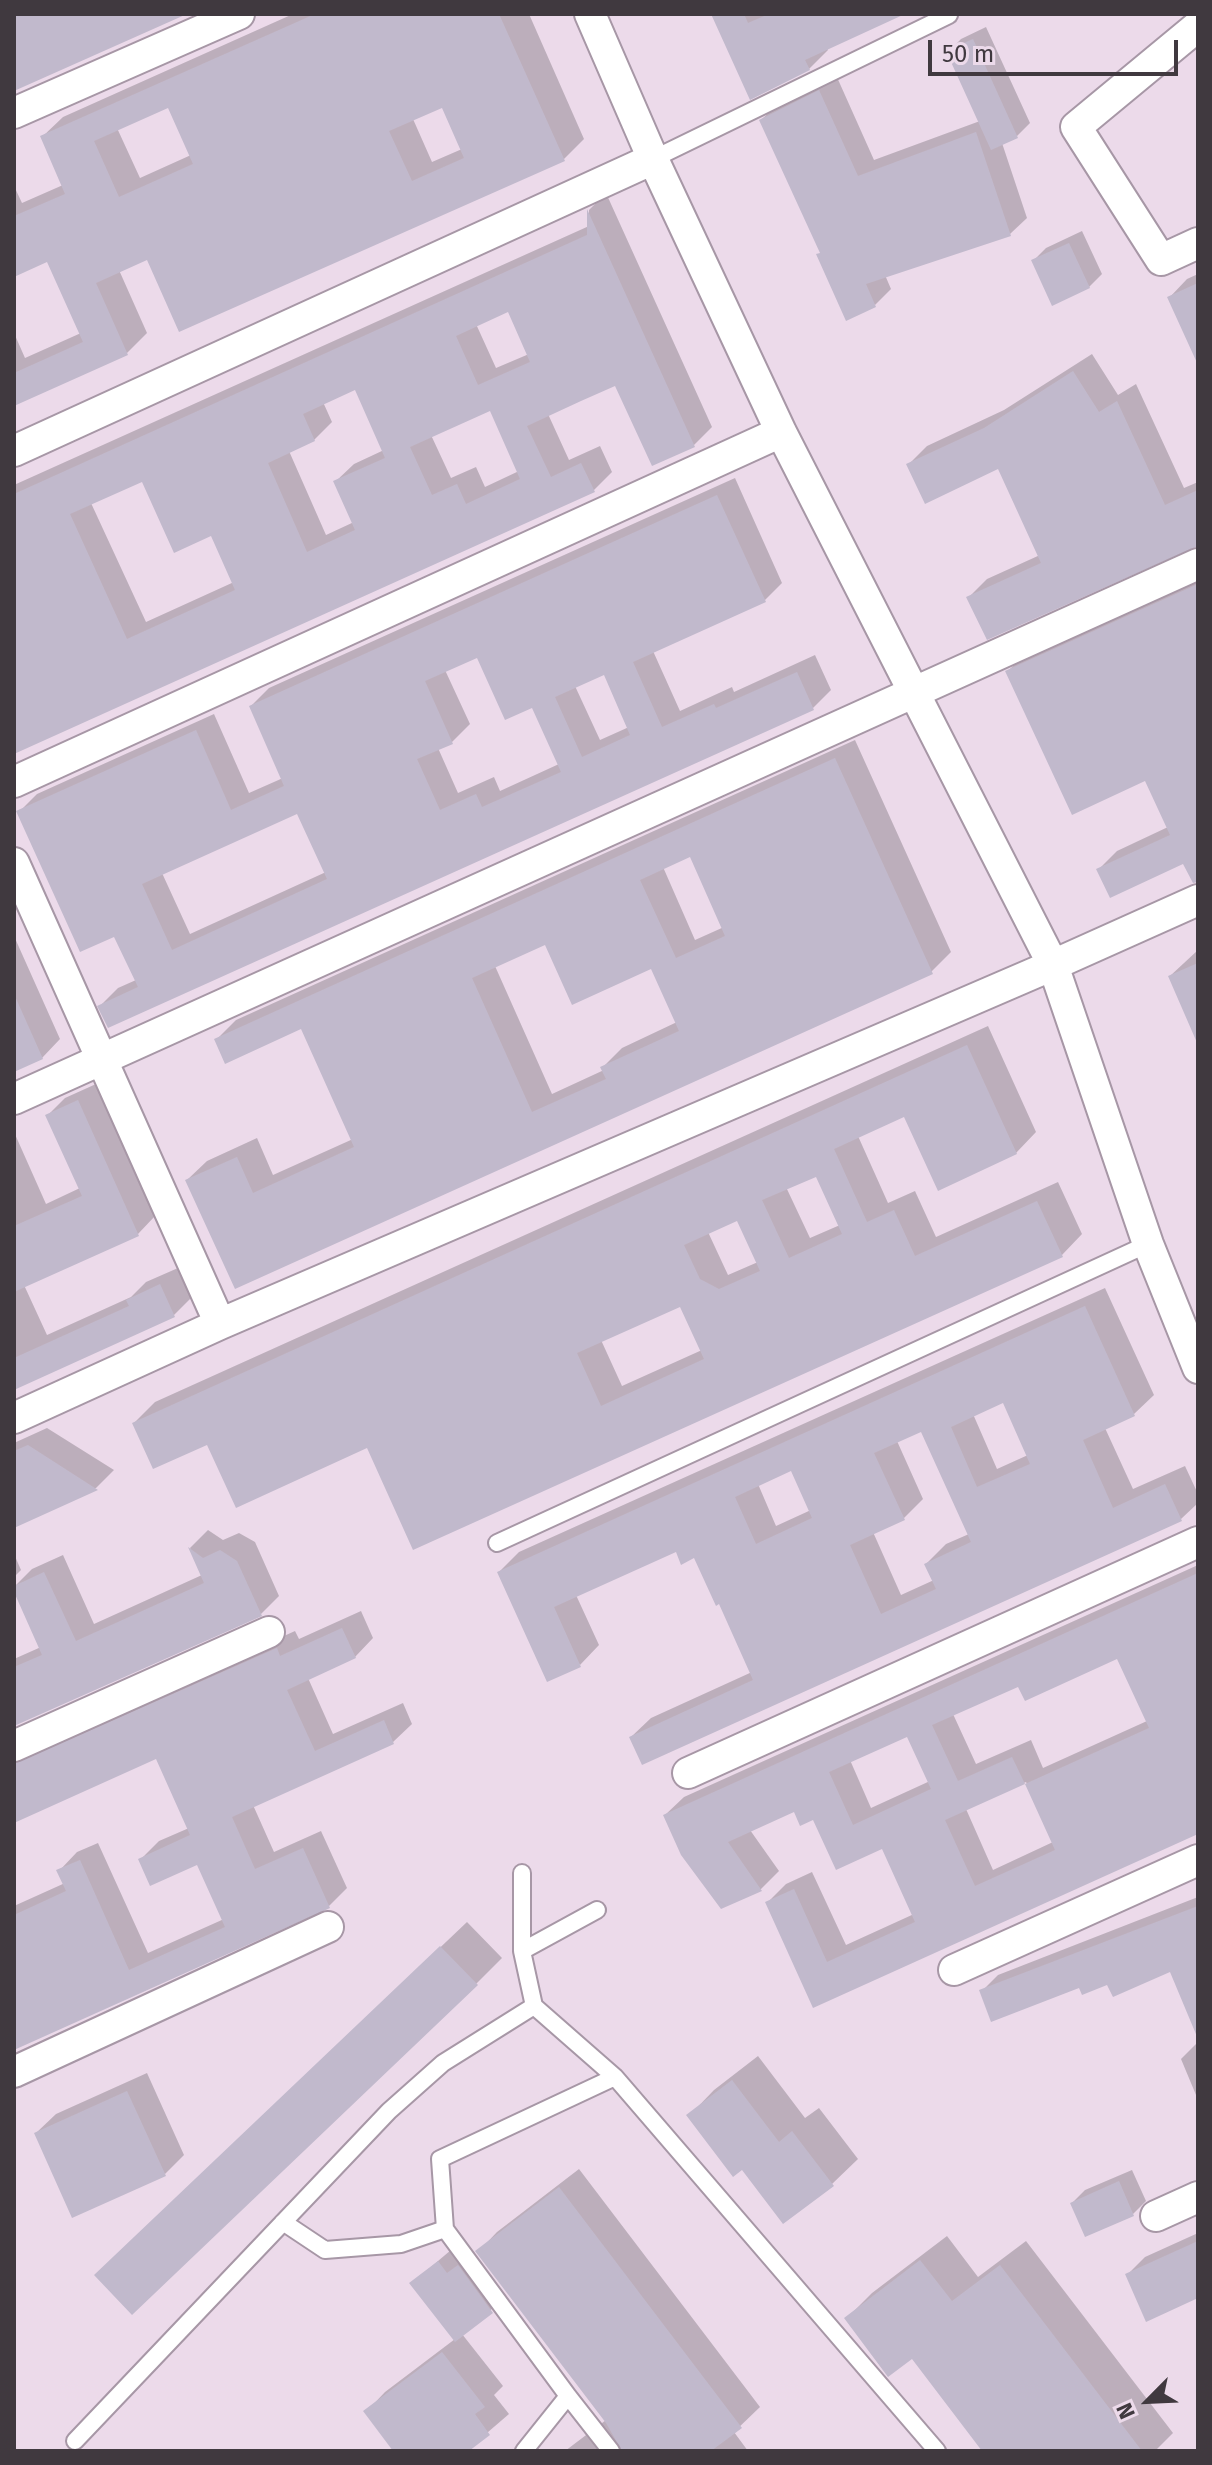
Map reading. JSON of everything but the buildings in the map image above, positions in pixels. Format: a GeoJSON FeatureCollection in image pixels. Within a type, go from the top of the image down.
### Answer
{"type":"FeatureCollection","features":[{"type":"Feature","properties":{"kind":"street"},"geometry":{"type":"LineString","coordinates":[[14,113],[239,14]]}},
{"type":"Feature","properties":{"kind":"street"},"geometry":{"type":"LineString","coordinates":[[590,14],[653,159],[781,432],[1053,965],[1148,1244],[1198,1368]]}},
{"type":"Feature","properties":{"kind":"street"},"geometry":{"type":"LineString","coordinates":[[1198,26],[1076,127],[1161,260],[1198,243]]}},
{"type":"Feature","properties":{"kind":"street"},"geometry":{"type":"LineString","coordinates":[[14,451],[653,159]]}},
{"type":"Feature","properties":{"kind":"street"},"geometry":{"type":"LineString","coordinates":[[14,782],[781,432]]}},
{"type":"Feature","properties":{"kind":"street"},"geometry":{"type":"LineString","coordinates":[[14,1099],[1198,564]]}},
{"type":"Feature","properties":{"kind":"street"},"geometry":{"type":"LineString","coordinates":[[14,863],[220,1324]]}},
{"type":"Feature","properties":{"kind":"street"},"geometry":{"type":"LineString","coordinates":[[14,1418],[220,1324],[1198,900]]}},
{"type":"Feature","properties":{"kind":"street"},"geometry":{"type":"LineString","coordinates":[[688,1773],[1198,1542]]}},
{"type":"Feature","properties":{"kind":"street"},"geometry":{"type":"LineString","coordinates":[[14,1746],[269,1632]]}},
{"type":"Feature","properties":{"kind":"street"},"geometry":{"type":"LineString","coordinates":[[954,1970],[1198,1860]]}},
{"type":"Feature","properties":{"kind":"street"},"geometry":{"type":"LineString","coordinates":[[14,2072],[328,1927]]}},
{"type":"Feature","properties":{"kind":"street"},"geometry":{"type":"LineString","coordinates":[[1156,2216],[1198,2197]]}},
{"type":"Feature","properties":{"kind":"lane"},"geometry":{"type":"LineString","coordinates":[[653,159],[949,15]]}},
{"type":"Feature","properties":{"kind":"lane"},"geometry":{"type":"LineString","coordinates":[[497,1543],[1148,1244]]}},
{"type":"Feature","properties":{"kind":"lane"},"geometry":{"type":"LineString","coordinates":[[522,1873],[522,1951],[534,2006],[615,2077],[937,2451]]}},
{"type":"Feature","properties":{"kind":"lane"},"geometry":{"type":"LineString","coordinates":[[522,1951],[597,1910]]}},
{"type":"Feature","properties":{"kind":"lane"},"geometry":{"type":"LineString","coordinates":[[75,2441],[389,2111],[443,2063],[534,2006]]}},
{"type":"Feature","properties":{"kind":"lane"},"geometry":{"type":"LineString","coordinates":[[611,2451],[445,2229],[440,2159],[615,2077]]}},
{"type":"Feature","properties":{"kind":"lane"},"geometry":{"type":"LineString","coordinates":[[283,2222],[325,2250],[401,2244],[445,2229]]}},
{"type":"Feature","properties":{"kind":"lane"},"geometry":{"type":"LineString","coordinates":[[524,2451],[568,2396]]}}]}
